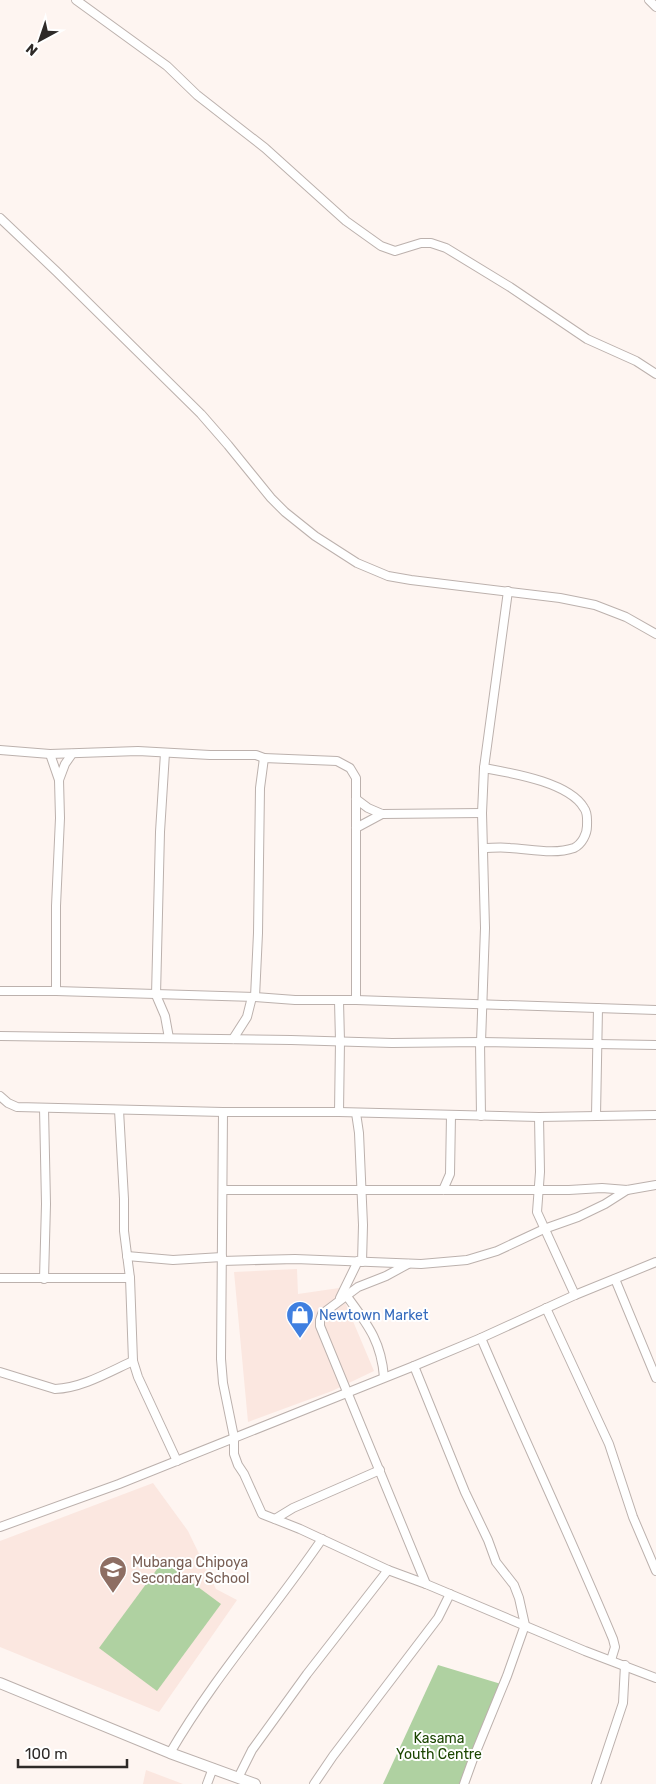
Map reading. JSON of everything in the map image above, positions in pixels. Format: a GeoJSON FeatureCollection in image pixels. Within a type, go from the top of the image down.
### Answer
{"type":"FeatureCollection","features":[{"type":"Feature","properties":{"kind":"main road"},"geometry":{"type":"LineString","coordinates":[[0,1683],[170,1753],[255,1784]]}},
{"type":"Feature","properties":{"kind":"street"},"geometry":{"type":"LineString","coordinates":[[76,0],[167,66],[197,95],[265,148],[338,215],[381,246],[396,251],[421,243],[431,243],[446,248],[510,287],[587,340],[636,361],[656,374]]}},
{"type":"Feature","properties":{"kind":"street"},"geometry":{"type":"LineString","coordinates":[[649,0],[656,7]]}},
{"type":"Feature","properties":{"kind":"street"},"geometry":{"type":"LineString","coordinates":[[0,218],[171,383],[228,445],[284,512],[315,536],[357,563],[388,576],[410,580],[508,590],[595,605],[626,617],[656,634]]}},
{"type":"Feature","properties":{"kind":"street"},"geometry":{"type":"LineString","coordinates":[[481,1116],[480,1042],[485,928],[482,814],[484,768],[508,590]]}},
{"type":"Feature","properties":{"kind":"street"},"geometry":{"type":"LineString","coordinates":[[0,750],[50,754],[138,751],[226,756],[256,755],[264,758],[341,762],[350,768],[356,778],[356,1000]]}},
{"type":"Feature","properties":{"kind":"street"},"geometry":{"type":"LineString","coordinates":[[165,753],[160,832],[156,995],[165,1016],[168,1038]]}},
{"type":"Feature","properties":{"kind":"street"},"geometry":{"type":"LineString","coordinates":[[50,754],[59,780],[60,818],[56,906],[56,991]]}},
{"type":"Feature","properties":{"kind":"street"},"geometry":{"type":"LineString","coordinates":[[59,780],[65,764],[72,754]]}},
{"type":"Feature","properties":{"kind":"street"},"geometry":{"type":"LineString","coordinates":[[233,1039],[246,1017],[253,997],[258,933],[260,788],[264,758]]}},
{"type":"Feature","properties":{"kind":"street"},"geometry":{"type":"LineString","coordinates":[[483,848],[544,851],[576,847],[583,840],[587,830],[588,817],[585,808],[576,798],[551,784],[484,768]]}},
{"type":"Feature","properties":{"kind":"street"},"geometry":{"type":"LineString","coordinates":[[356,798],[368,808],[382,814],[482,814]]}},
{"type":"Feature","properties":{"kind":"street"},"geometry":{"type":"LineString","coordinates":[[356,828],[382,814]]}},
{"type":"Feature","properties":{"kind":"street"},"geometry":{"type":"LineString","coordinates":[[0,991],[56,991],[656,1010]]}},
{"type":"Feature","properties":{"kind":"street"},"geometry":{"type":"LineString","coordinates":[[339,1001],[339,1112]]}},
{"type":"Feature","properties":{"kind":"street"},"geometry":{"type":"LineString","coordinates":[[596,1116],[598,1008]]}},
{"type":"Feature","properties":{"kind":"street"},"geometry":{"type":"LineString","coordinates":[[0,1036],[656,1045]]}},
{"type":"Feature","properties":{"kind":"street"},"geometry":{"type":"LineString","coordinates":[[0,1096],[8,1103],[17,1107],[44,1108],[223,1112],[356,1112],[539,1118],[656,1115]]}},
{"type":"Feature","properties":{"kind":"street"},"geometry":{"type":"LineString","coordinates":[[44,1108],[46,1204],[44,1279]]}},
{"type":"Feature","properties":{"kind":"street"},"geometry":{"type":"LineString","coordinates":[[119,1110],[124,1231],[130,1278],[133,1361],[138,1376],[177,1460]]}},
{"type":"Feature","properties":{"kind":"street"},"geometry":{"type":"LineString","coordinates":[[223,1112],[221,1359],[223,1383],[234,1437],[234,1454],[260,1511],[266,1517],[322,1539],[388,1570],[426,1584],[584,1651],[656,1678]]}},
{"type":"Feature","properties":{"kind":"street"},"geometry":{"type":"LineString","coordinates":[[342,1298],[360,1262],[361,1191],[359,1133],[356,1112]]}},
{"type":"Feature","properties":{"kind":"street"},"geometry":{"type":"LineString","coordinates":[[444,1190],[451,1166],[451,1115]]}},
{"type":"Feature","properties":{"kind":"street"},"geometry":{"type":"LineString","coordinates":[[539,1118],[539,1190],[537,1212],[575,1295]]}},
{"type":"Feature","properties":{"kind":"street"},"geometry":{"type":"LineString","coordinates":[[223,1190],[569,1190],[602,1188],[627,1190],[656,1184]]}},
{"type":"Feature","properties":{"kind":"street"},"geometry":{"type":"LineString","coordinates":[[127,1256],[173,1260],[295,1259],[408,1264],[448,1262],[482,1256],[605,1204],[627,1190]]}},
{"type":"Feature","properties":{"kind":"street"},"geometry":{"type":"LineString","coordinates":[[0,1527],[85,1497],[414,1366],[575,1295],[656,1262]]}},
{"type":"Feature","properties":{"kind":"street"},"geometry":{"type":"LineString","coordinates":[[408,1264],[386,1276],[358,1287],[342,1298],[322,1314],[320,1326],[426,1584]]}},
{"type":"Feature","properties":{"kind":"street"},"geometry":{"type":"LineString","coordinates":[[0,1278],[130,1278]]}},
{"type":"Feature","properties":{"kind":"street"},"geometry":{"type":"LineString","coordinates":[[615,1279],[656,1378]]}},
{"type":"Feature","properties":{"kind":"street"},"geometry":{"type":"LineString","coordinates":[[342,1298],[376,1338],[381,1354],[384,1377]]}},
{"type":"Feature","properties":{"kind":"street"},"geometry":{"type":"LineString","coordinates":[[546,1308],[609,1444],[633,1517],[656,1571]]}},
{"type":"Feature","properties":{"kind":"street"},"geometry":{"type":"LineString","coordinates":[[480,1338],[582,1564],[613,1639],[615,1647],[611,1660]]}},
{"type":"Feature","properties":{"kind":"street"},"geometry":{"type":"LineString","coordinates":[[0,1372],[55,1389],[65,1389],[79,1385],[133,1361]]}},
{"type":"Feature","properties":{"kind":"street"},"geometry":{"type":"LineString","coordinates":[[414,1366],[465,1492],[488,1540],[496,1562],[514,1585],[525,1625],[508,1676],[464,1784]]}},
{"type":"Feature","properties":{"kind":"street"},"geometry":{"type":"LineString","coordinates":[[275,1519],[293,1508],[380,1470]]}},
{"type":"Feature","properties":{"kind":"street"},"geometry":{"type":"LineString","coordinates":[[170,1753],[202,1702],[293,1581],[322,1539]]}},
{"type":"Feature","properties":{"kind":"street"},"geometry":{"type":"LineString","coordinates":[[238,1778],[252,1750],[302,1681],[388,1570]]}},
{"type":"Feature","properties":{"kind":"street"},"geometry":{"type":"LineString","coordinates":[[314,1784],[333,1756],[438,1618],[450,1594]]}},
{"type":"Feature","properties":{"kind":"street"},"geometry":{"type":"LineString","coordinates":[[596,1784],[623,1703],[625,1665]]}},
{"type":"Feature","properties":{"kind":"street"},"geometry":{"type":"LineString","coordinates":[[207,1784],[213,1768]]}},
{"type":"Feature","properties":{"kind":"shaded area","name":"Newtown Market"},"geometry":{"type":"Polygon","coordinates":[[[297,1269],[298,1294],[339,1288],[374,1371],[332,1391],[248,1422],[234,1272],[297,1269]]]}},
{"type":"Feature","properties":{"kind":"shaded area","name":"Mubanga Chipoya Secondary School"},"geometry":{"type":"Polygon","coordinates":[[[153,1483],[188,1531],[216,1589],[237,1600],[159,1712],[0,1647],[0,1541],[153,1483]]]}},
{"type":"Feature","properties":{"kind":"shaded area"},"geometry":{"type":"Polygon","coordinates":[[[146,1770],[183,1784],[143,1784],[146,1770]]]}},
{"type":"Feature","properties":{"kind":"green space"},"geometry":{"type":"Polygon","coordinates":[[[163,1561],[221,1604],[157,1691],[99,1648],[163,1561]]]}},
{"type":"Feature","properties":{"kind":"green space","name":"Kasama Youth Centre"},"geometry":{"type":"Polygon","coordinates":[[[438,1665],[501,1684],[461,1784],[383,1784],[438,1665]]]}},
{"type":"Feature","properties":{"kind":"place","name":"Newtown Market"},"geometry":{"type":"Point","coordinates":[300,1339]}},
{"type":"Feature","properties":{"kind":"place","name":"Mubanga Chipoya Secondary School"},"geometry":{"type":"Point","coordinates":[113,1594]}}]}
